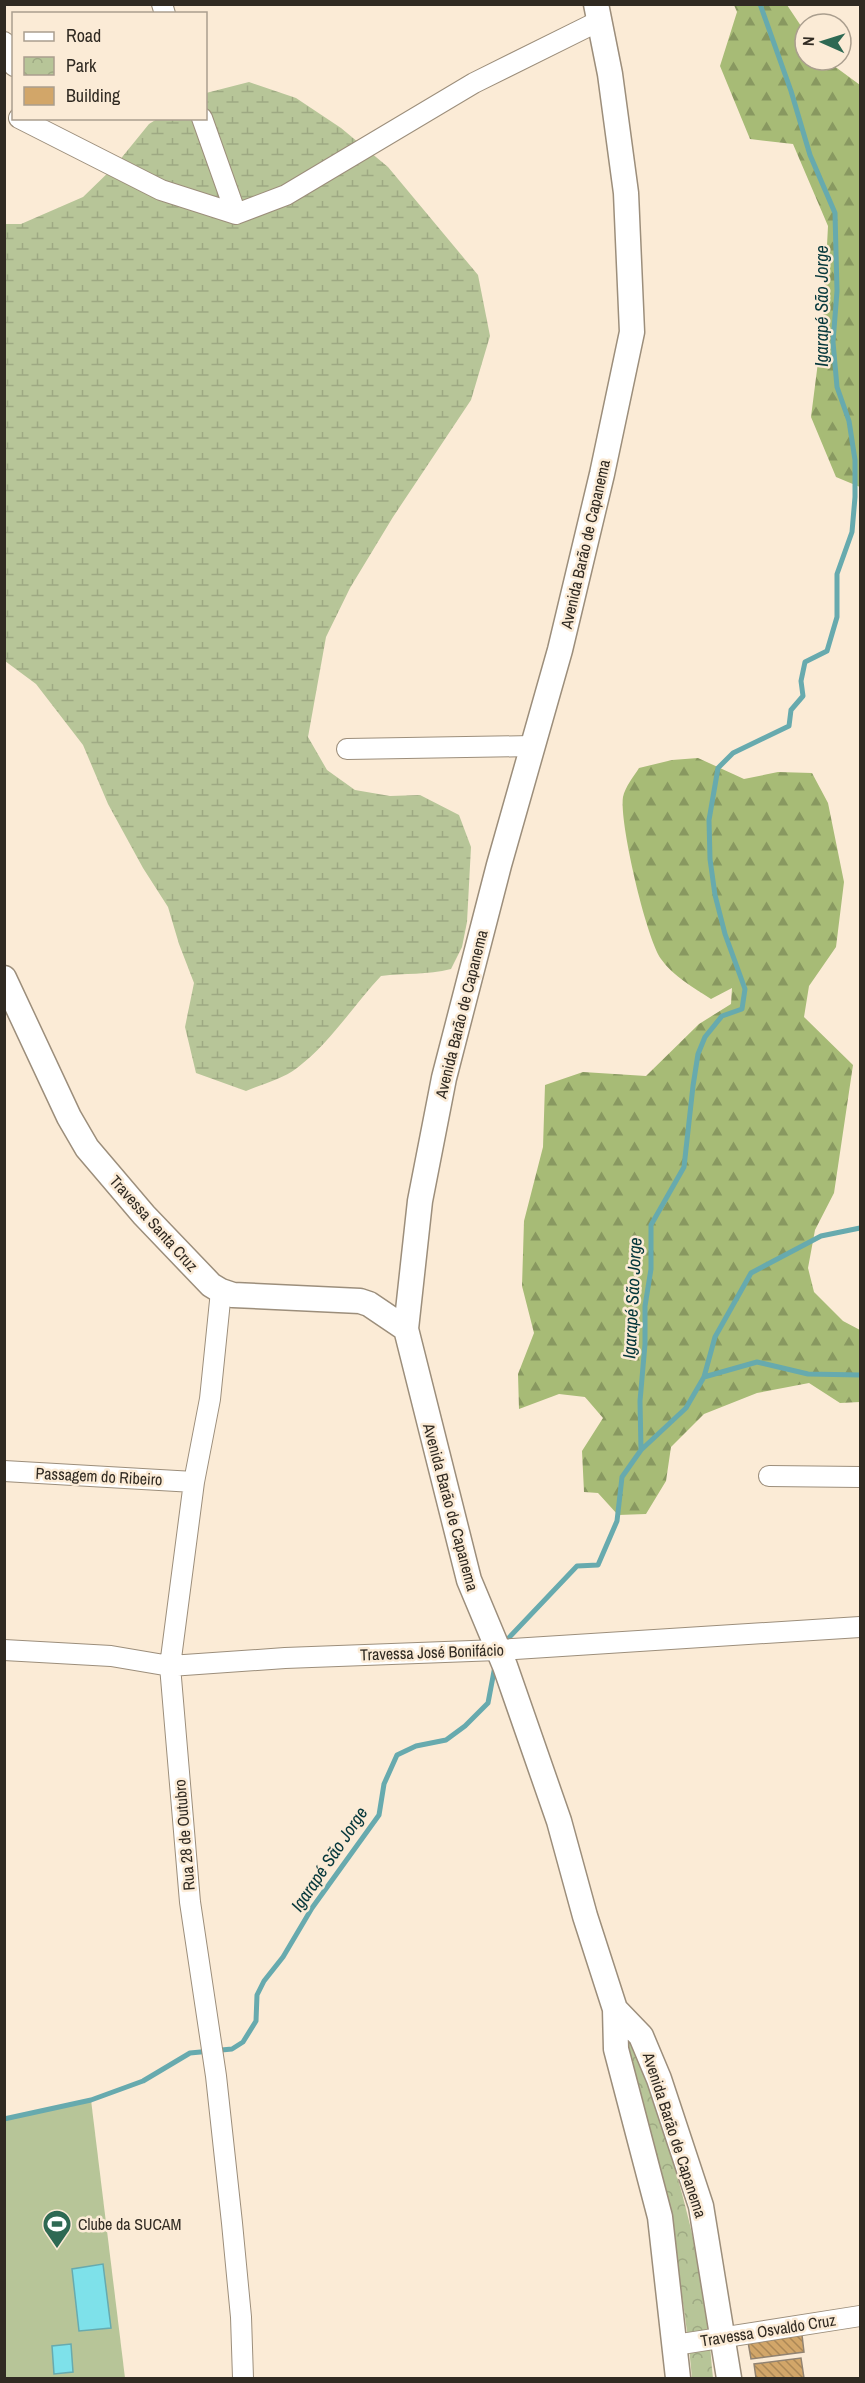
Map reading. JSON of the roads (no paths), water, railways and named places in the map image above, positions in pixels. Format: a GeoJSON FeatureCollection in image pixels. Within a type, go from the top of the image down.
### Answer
{"type":"FeatureCollection","features":[{"type":"Feature","properties":{"kind":"street"},"geometry":{"type":"LineString","coordinates":[[30,121],[161,190],[236,214],[286,195],[597,13]]}},
{"type":"Feature","properties":{"kind":"street","name":"Avenida Barão de Capanema"},"geometry":{"type":"LineString","coordinates":[[597,13],[610,74],[626,194],[632,332],[602,474],[560,650],[499,865],[444,1078],[420,1201],[406,1329],[469,1580],[498,1650],[559,1821],[585,1916],[615,2009],[616,2049],[660,2217],[678,2379]]}},
{"type":"Feature","properties":{"kind":"street"},"geometry":{"type":"LineString","coordinates":[[4,42],[12,61]]}},
{"type":"Feature","properties":{"kind":"street"},"geometry":{"type":"LineString","coordinates":[[203,120],[236,214]]}},
{"type":"Feature","properties":{"kind":"street"},"geometry":{"type":"LineString","coordinates":[[347,749],[532,746]]}},
{"type":"Feature","properties":{"kind":"street","name":"Travessa Santa Cruz"},"geometry":{"type":"LineString","coordinates":[[4,978],[58,1095],[87,1148],[144,1215],[211,1285],[221,1291]]}},
{"type":"Feature","properties":{"kind":"street"},"geometry":{"type":"LineString","coordinates":[[221,1291],[244,1296],[351,1299],[369,1304],[406,1329]]}},
{"type":"Feature","properties":{"kind":"street","name":"Rua 28 de Outubro"},"geometry":{"type":"LineString","coordinates":[[221,1291],[210,1399],[194,1482],[170,1666],[190,1902],[216,2076],[232,2223],[241,2317],[243,2379]]}},
{"type":"Feature","properties":{"kind":"street","name":"Passagem do Ribeiro"},"geometry":{"type":"LineString","coordinates":[[4,1471],[194,1482]]}},
{"type":"Feature","properties":{"kind":"street"},"geometry":{"type":"LineString","coordinates":[[769,1476],[861,1477]]}},
{"type":"Feature","properties":{"kind":"street","name":"Travessa José Bonifácio"},"geometry":{"type":"LineString","coordinates":[[4,1650],[111,1656],[170,1666],[285,1658],[498,1650],[861,1627]]}},
{"type":"Feature","properties":{"kind":"street","name":"Avenida Barão de Capanema"},"geometry":{"type":"LineString","coordinates":[[615,2009],[641,2036],[659,2079],[701,2206],[729,2379]]}},
{"type":"Feature","properties":{"kind":"street","name":"Travessa Osvaldo Cruz"},"geometry":{"type":"LineString","coordinates":[[675,2345],[861,2316]]}},
{"type":"Feature","properties":{"kind":"water"},"geometry":{"type":"Polygon","coordinates":[[[103,2264],[111,2328],[79,2331],[72,2269],[103,2264]]]}},
{"type":"Feature","properties":{"kind":"water"},"geometry":{"type":"Polygon","coordinates":[[[71,2344],[73,2372],[54,2374],[52,2346],[71,2344]]]}},
{"type":"Feature","properties":{"kind":"waterway","name":"Igarapé São Jorge"},"geometry":{"type":"LineString","coordinates":[[503,1644],[577,1566],[598,1565],[617,1521],[622,1477],[641,1450],[640,1401],[645,1344],[645,1306],[651,1269],[651,1225],[684,1167],[698,1054],[705,1037],[722,1016],[742,1009],[745,989],[725,934],[715,895],[710,859],[709,820],[718,768],[733,753],[789,726],[791,710],[803,696],[801,681],[805,662],[827,651],[837,617],[837,574],[852,532],[855,460],[849,421],[837,387],[833,342],[837,291],[835,213],[810,155],[791,91],[760,4]]}},
{"type":"Feature","properties":{"kind":"waterway"},"geometry":{"type":"LineString","coordinates":[[704,1377],[715,1337],[751,1273],[821,1236],[860,1228]]}},
{"type":"Feature","properties":{"kind":"waterway"},"geometry":{"type":"LineString","coordinates":[[641,1450],[686,1408],[704,1377],[757,1362],[808,1374],[860,1375]]}},
{"type":"Feature","properties":{"kind":"waterway","name":"Igarapé São Jorge"},"geometry":{"type":"LineString","coordinates":[[4,2119],[91,2100],[143,2081],[190,2053],[232,2049],[243,2042],[256,2021],[257,1995],[264,1981],[283,1957],[312,1908],[379,1815],[384,1784],[397,1755],[416,1746],[446,1740],[465,1726],[488,1703],[495,1666]]}},
{"type":"Feature","properties":{"kind":"place","name":"Clube da SUCAM"},"geometry":{"type":"Point","coordinates":[57,2250]}}]}
